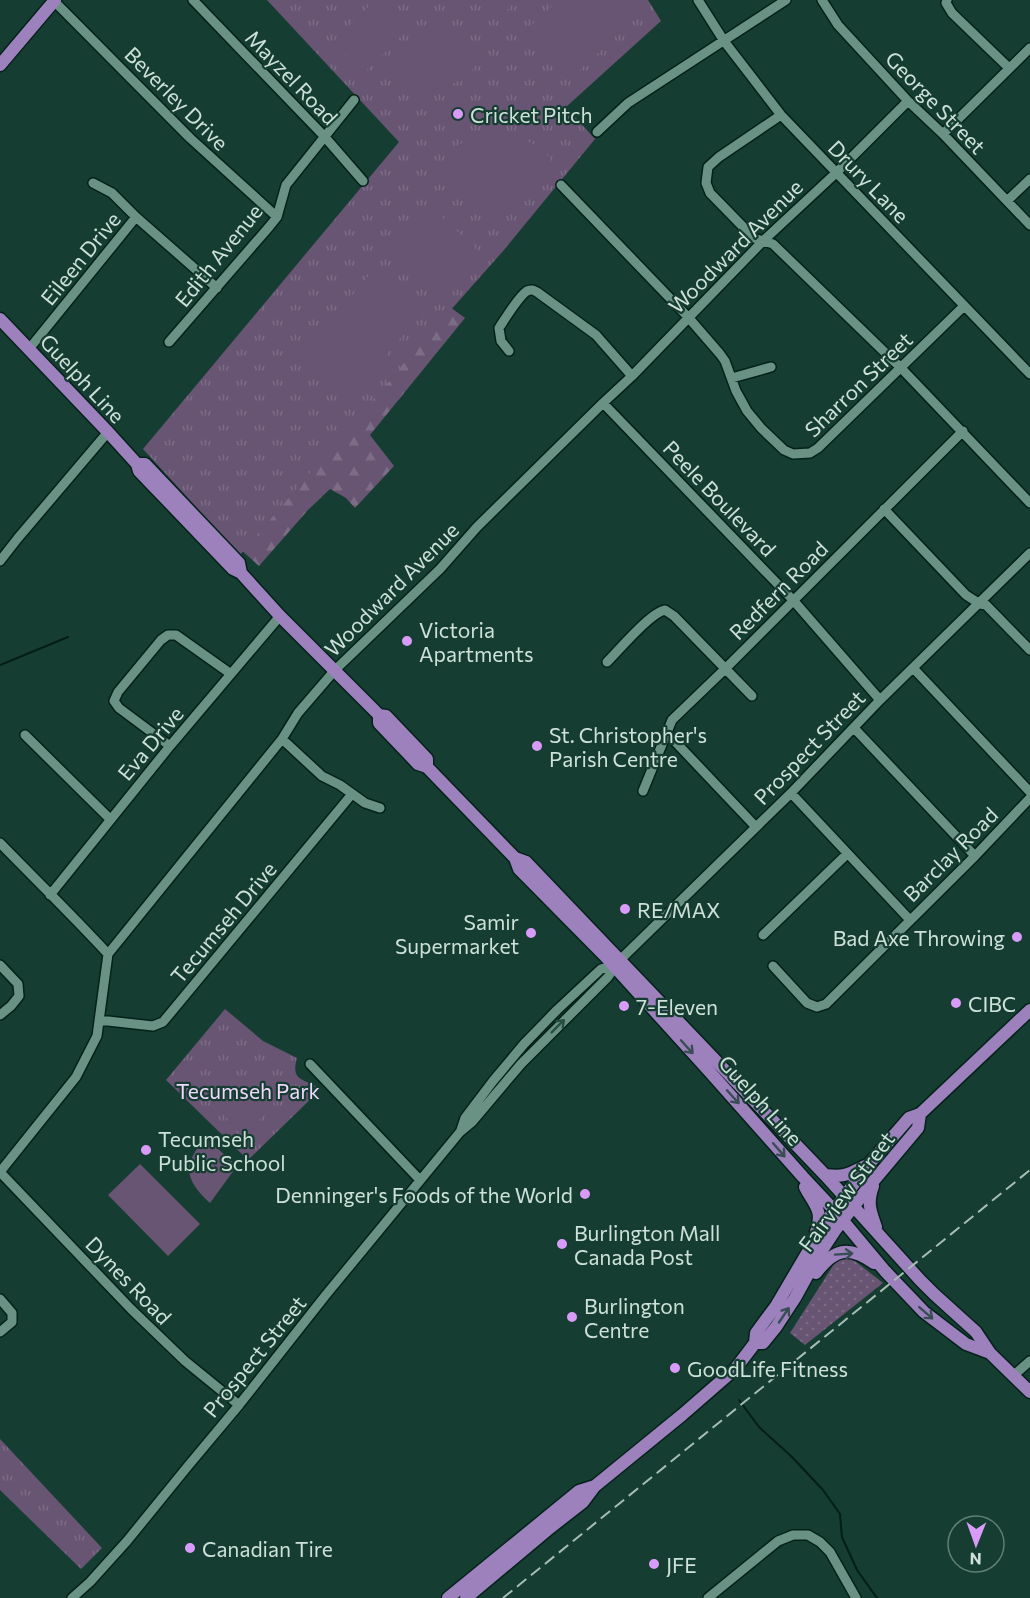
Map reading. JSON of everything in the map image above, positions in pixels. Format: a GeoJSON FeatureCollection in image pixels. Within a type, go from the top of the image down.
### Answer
{"type":"FeatureCollection","features":[{"type":"Feature","properties":{"kind":"main road"},"geometry":{"type":"LineString","coordinates":[[0,65],[55,1]]}},
{"type":"Feature","properties":{"kind":"main road","name":"Guelph Line"},"geometry":{"type":"LineString","coordinates":[[0,319],[137,464],[145,464],[224,547],[239,563],[241,573],[280,616],[379,715],[386,716],[427,759],[427,767],[515,858],[519,869],[617,963],[825,1174],[934,1294],[976,1332],[990,1353],[1030,1392]]}},
{"type":"Feature","properties":{"kind":"main road","name":"Guelph Line"},"geometry":{"type":"LineString","coordinates":[[617,963],[803,1178],[924,1312],[966,1344],[990,1353]]}},
{"type":"Feature","properties":{"kind":"main road","name":"Fairview Street"},"geometry":{"type":"LineString","coordinates":[[466,1598],[583,1502],[595,1486],[736,1368],[755,1343],[756,1333],[776,1306],[834,1210],[868,1164],[909,1118],[920,1114],[1030,1010]]}},
{"type":"Feature","properties":{"kind":"main road","name":"Fairview Street"},"geometry":{"type":"LineString","coordinates":[[755,1343],[763,1343],[767,1339],[795,1298],[817,1258],[853,1206],[918,1128],[920,1114]]}},
{"type":"Feature","properties":{"kind":"main road"},"geometry":{"type":"LineString","coordinates":[[825,1174],[847,1175],[868,1164]]}},
{"type":"Feature","properties":{"kind":"main road"},"geometry":{"type":"LineString","coordinates":[[878,1176],[869,1196],[869,1206],[879,1234]]}},
{"type":"Feature","properties":{"kind":"main road"},"geometry":{"type":"LineString","coordinates":[[803,1178],[806,1190],[816,1203],[819,1212],[814,1242]]}},
{"type":"Feature","properties":{"kind":"main road"},"geometry":{"type":"LineString","coordinates":[[806,1278],[816,1273],[829,1258],[843,1252],[864,1257],[885,1271]]}},
{"type":"Feature","properties":{"kind":"main road","name":"Fairview Street"},"geometry":{"type":"LineString","coordinates":[[448,1598],[579,1491],[595,1486]]}},
{"type":"Feature","properties":{"kind":"street","name":"Mayzel Road"},"geometry":{"type":"LineString","coordinates":[[193,0],[324,136],[363,181]]}},
{"type":"Feature","properties":{"kind":"street","name":"Drury Lane"},"geometry":{"type":"LineString","coordinates":[[698,0],[724,40],[781,115],[1030,374]]}},
{"type":"Feature","properties":{"kind":"street"},"geometry":{"type":"LineString","coordinates":[[597,132],[628,103],[786,0]]}},
{"type":"Feature","properties":{"kind":"street","name":"George Street"},"geometry":{"type":"LineString","coordinates":[[822,0],[838,25],[1030,225]]}},
{"type":"Feature","properties":{"kind":"street"},"geometry":{"type":"LineString","coordinates":[[947,0],[946,3],[951,13],[1009,68]]}},
{"type":"Feature","properties":{"kind":"street","name":"Beverley Drive"},"geometry":{"type":"LineString","coordinates":[[55,1],[189,138],[277,217]]}},
{"type":"Feature","properties":{"kind":"street"},"geometry":{"type":"LineString","coordinates":[[943,134],[1030,48]]}},
{"type":"Feature","properties":{"kind":"street","name":"Edith Avenue"},"geometry":{"type":"LineString","coordinates":[[169,342],[277,217],[286,185],[354,100]]}},
{"type":"Feature","properties":{"kind":"street","name":"Woodward Avenue"},"geometry":{"type":"LineString","coordinates":[[108,954],[282,739],[298,713],[335,670],[440,569],[482,522],[632,376],[764,240],[836,173],[908,100]]}},
{"type":"Feature","properties":{"kind":"street"},"geometry":{"type":"LineString","coordinates":[[781,115],[708,167],[705,183],[710,193],[753,238],[773,244],[901,368],[1030,503]]}},
{"type":"Feature","properties":{"kind":"street"},"geometry":{"type":"LineString","coordinates":[[1007,201],[1030,179]]}},
{"type":"Feature","properties":{"kind":"street"},"geometry":{"type":"LineString","coordinates":[[93,183],[112,193],[136,217],[218,288]]}},
{"type":"Feature","properties":{"kind":"street","name":"Sharron Street"},"geometry":{"type":"LineString","coordinates":[[561,184],[688,317],[725,361],[736,391],[747,411],[784,450],[794,454],[810,453],[818,448],[964,306]]}},
{"type":"Feature","properties":{"kind":"street","name":"Eileen Drive"},"geometry":{"type":"LineString","coordinates":[[29,349],[136,217]]}},
{"type":"Feature","properties":{"kind":"street"},"geometry":{"type":"LineString","coordinates":[[509,351],[501,341],[499,328],[510,310],[528,291],[532,290],[596,336],[632,376]]}},
{"type":"Feature","properties":{"kind":"street"},"geometry":{"type":"LineString","coordinates":[[732,378],[771,367]]}},
{"type":"Feature","properties":{"kind":"street","name":"Peele Boulevard"},"geometry":{"type":"LineString","coordinates":[[603,403],[794,600],[880,700]]}},
{"type":"Feature","properties":{"kind":"street","name":"Redfern Road"},"geometry":{"type":"LineString","coordinates":[[643,791],[672,720],[963,431]]}},
{"type":"Feature","properties":{"kind":"street"},"geometry":{"type":"LineString","coordinates":[[0,561],[108,432]]}},
{"type":"Feature","properties":{"kind":"street"},"geometry":{"type":"LineString","coordinates":[[884,509],[966,595],[980,604],[986,604],[1030,650]]}},
{"type":"Feature","properties":{"kind":"street","name":"Prospect Street"},"geometry":{"type":"LineString","coordinates":[[72,1598],[90,1582],[127,1541],[239,1405],[460,1132],[465,1119],[524,1044],[601,969],[617,963],[791,794],[880,700],[1030,553]]}},
{"type":"Feature","properties":{"kind":"street"},"geometry":{"type":"LineString","coordinates":[[607,662],[650,619],[658,612],[665,610],[674,616],[752,696]]}},
{"type":"Feature","properties":{"kind":"street","name":"Eva Drive"},"geometry":{"type":"LineString","coordinates":[[50,895],[170,746],[280,616]]}},
{"type":"Feature","properties":{"kind":"street"},"geometry":{"type":"LineString","coordinates":[[170,746],[119,708],[114,701],[118,692],[161,640],[168,635],[176,635],[231,674]]}},
{"type":"Feature","properties":{"kind":"street"},"geometry":{"type":"LineString","coordinates":[[914,669],[1030,792]]}},
{"type":"Feature","properties":{"kind":"street"},"geometry":{"type":"LineString","coordinates":[[854,728],[975,856]]}},
{"type":"Feature","properties":{"kind":"street"},"geometry":{"type":"LineString","coordinates":[[666,732],[756,827]]}},
{"type":"Feature","properties":{"kind":"street"},"geometry":{"type":"LineString","coordinates":[[25,735],[110,819]]}},
{"type":"Feature","properties":{"kind":"street"},"geometry":{"type":"LineString","coordinates":[[282,739],[322,776],[340,785],[365,803],[380,808]]}},
{"type":"Feature","properties":{"kind":"street","name":"Tecumseh Drive"},"geometry":{"type":"LineString","coordinates":[[99,1020],[153,1026],[163,1022],[352,794]]}},
{"type":"Feature","properties":{"kind":"street"},"geometry":{"type":"LineString","coordinates":[[791,794],[910,920]]}},
{"type":"Feature","properties":{"kind":"street","name":"Barclay Road"},"geometry":{"type":"LineString","coordinates":[[774,966],[807,1003],[816,1007],[826,1004],[1030,798]]}},
{"type":"Feature","properties":{"kind":"street"},"geometry":{"type":"LineString","coordinates":[[0,843],[108,954],[97,1036],[76,1077],[0,1172]]}},
{"type":"Feature","properties":{"kind":"street"},"geometry":{"type":"LineString","coordinates":[[763,935],[847,854]]}},
{"type":"Feature","properties":{"kind":"street"},"geometry":{"type":"LineString","coordinates":[[0,965],[18,984],[19,996],[0,1016]]}},
{"type":"Feature","properties":{"kind":"street"},"geometry":{"type":"LineString","coordinates":[[310,1064],[420,1180]]}},
{"type":"Feature","properties":{"kind":"street","name":"Dynes Road"},"geometry":{"type":"LineString","coordinates":[[0,1172],[152,1330],[185,1361],[239,1405]]}},
{"type":"Feature","properties":{"kind":"street"},"geometry":{"type":"LineString","coordinates":[[0,1299],[12,1313],[12,1322],[0,1332]]}},
{"type":"Feature","properties":{"kind":"street"},"geometry":{"type":"LineString","coordinates":[[1014,1376],[1030,1361]]}},
{"type":"Feature","properties":{"kind":"street"},"geometry":{"type":"LineString","coordinates":[[708,1598],[778,1541],[794,1535],[808,1535],[830,1552],[856,1598]]}},
{"type":"Feature","properties":{"kind":"green space"},"geometry":{"type":"Polygon","coordinates":[[[267,0],[648,0],[661,21],[566,107],[595,139],[504,250],[240,555],[143,449],[399,142],[267,0]]]}},
{"type":"Feature","properties":{"kind":"green space"},"geometry":{"type":"Polygon","coordinates":[[[375,0],[406,31],[364,73],[333,42],[375,0]]]}},
{"type":"Feature","properties":{"kind":"green space"},"geometry":{"type":"Polygon","coordinates":[[[485,0],[517,0],[496,21],[480,5],[485,0]]]}},
{"type":"Feature","properties":{"kind":"green space"},"geometry":{"type":"Polygon","coordinates":[[[559,0],[627,0],[640,14],[569,80],[524,32],[559,0]]]}},
{"type":"Feature","properties":{"kind":"green space"},"geometry":{"type":"Polygon","coordinates":[[[437,18],[481,60],[453,84],[428,89],[405,82],[387,65],[437,18]]]}},
{"type":"Feature","properties":{"kind":"green space"},"geometry":{"type":"Polygon","coordinates":[[[489,132],[530,142],[551,159],[499,216],[475,202],[443,165],[470,135],[489,132]]]}},
{"type":"Feature","properties":{"kind":"green space"},"geometry":{"type":"Polygon","coordinates":[[[428,204],[480,253],[443,292],[391,243],[428,204]]]}},
{"type":"Feature","properties":{"kind":"green space"},"geometry":{"type":"Polygon","coordinates":[[[370,274],[419,316],[353,394],[303,353],[370,274]]]}},
{"type":"Feature","properties":{"kind":"green space"},"geometry":{"type":"Polygon","coordinates":[[[450,307],[465,318],[370,435],[394,466],[355,508],[346,498],[330,489],[308,510],[259,566],[238,547],[364,398],[388,382],[450,307]]]}},
{"type":"Feature","properties":{"kind":"green space","name":"Tecumseh Park"},"geometry":{"type":"Polygon","coordinates":[[[225,1009],[263,1041],[297,1058],[295,1066],[297,1076],[321,1089],[248,1160],[166,1080],[225,1009]]]}},
{"type":"Feature","properties":{"kind":"green space"},"geometry":{"type":"Polygon","coordinates":[[[249,1076],[266,1081],[279,1096],[248,1133],[242,1134],[211,1101],[225,1082],[249,1076]]]}},
{"type":"Feature","properties":{"kind":"green space"},"geometry":{"type":"Polygon","coordinates":[[[206,1138],[237,1166],[210,1203],[195,1186],[189,1171],[193,1156],[206,1138]]]}},
{"type":"Feature","properties":{"kind":"green space"},"geometry":{"type":"Polygon","coordinates":[[[140,1164],[200,1224],[168,1256],[108,1195],[140,1164]]]}},
{"type":"Feature","properties":{"kind":"green space"},"geometry":{"type":"Polygon","coordinates":[[[846,1257],[855,1261],[883,1283],[805,1345],[790,1333],[836,1261],[846,1257]]]}},
{"type":"Feature","properties":{"kind":"green space"},"geometry":{"type":"Polygon","coordinates":[[[0,1439],[102,1548],[81,1569],[0,1490],[0,1439]]]}},
{"type":"Feature","properties":{"kind":"waterway"},"geometry":{"type":"LineString","coordinates":[[0,665],[68,637]]}},
{"type":"Feature","properties":{"kind":"waterway"},"geometry":{"type":"LineString","coordinates":[[739,1400],[759,1427],[823,1490],[840,1514],[842,1537],[857,1570],[877,1598]]}},
{"type":"Feature","properties":{"kind":"railway"},"geometry":{"type":"LineString","coordinates":[[503,1598],[1030,1170]]}},
{"type":"Feature","properties":{"kind":"place","name":"Cricket Pitch"},"geometry":{"type":"Point","coordinates":[458,114]}},
{"type":"Feature","properties":{"kind":"place","name":"Victoria Apartments"},"geometry":{"type":"Point","coordinates":[407,641]}},
{"type":"Feature","properties":{"kind":"place","name":"St. Christopher's Parish Centre"},"geometry":{"type":"Point","coordinates":[537,746]}},
{"type":"Feature","properties":{"kind":"place","name":"RE/MAX"},"geometry":{"type":"Point","coordinates":[625,909]}},
{"type":"Feature","properties":{"kind":"place","name":"Samir Supermarket"},"geometry":{"type":"Point","coordinates":[531,933]}},
{"type":"Feature","properties":{"kind":"place","name":"Bad Axe Throwing"},"geometry":{"type":"Point","coordinates":[1017,937]}},
{"type":"Feature","properties":{"kind":"place","name":"CIBC"},"geometry":{"type":"Point","coordinates":[956,1003]}},
{"type":"Feature","properties":{"kind":"place","name":"7-Eleven"},"geometry":{"type":"Point","coordinates":[624,1006]}},
{"type":"Feature","properties":{"kind":"place","name":"Tecumseh Public School"},"geometry":{"type":"Point","coordinates":[146,1150]}},
{"type":"Feature","properties":{"kind":"place","name":"Denninger's Foods of the World"},"geometry":{"type":"Point","coordinates":[585,1194]}},
{"type":"Feature","properties":{"kind":"place","name":"Burlington Mall Canada Post"},"geometry":{"type":"Point","coordinates":[562,1244]}},
{"type":"Feature","properties":{"kind":"place","name":"Burlington Centre"},"geometry":{"type":"Point","coordinates":[572,1317]}},
{"type":"Feature","properties":{"kind":"place","name":"GoodLife Fitness"},"geometry":{"type":"Point","coordinates":[675,1368]}},
{"type":"Feature","properties":{"kind":"place","name":"Canadian Tire"},"geometry":{"type":"Point","coordinates":[190,1548]}},
{"type":"Feature","properties":{"kind":"place","name":"JFE"},"geometry":{"type":"Point","coordinates":[654,1564]}}]}
